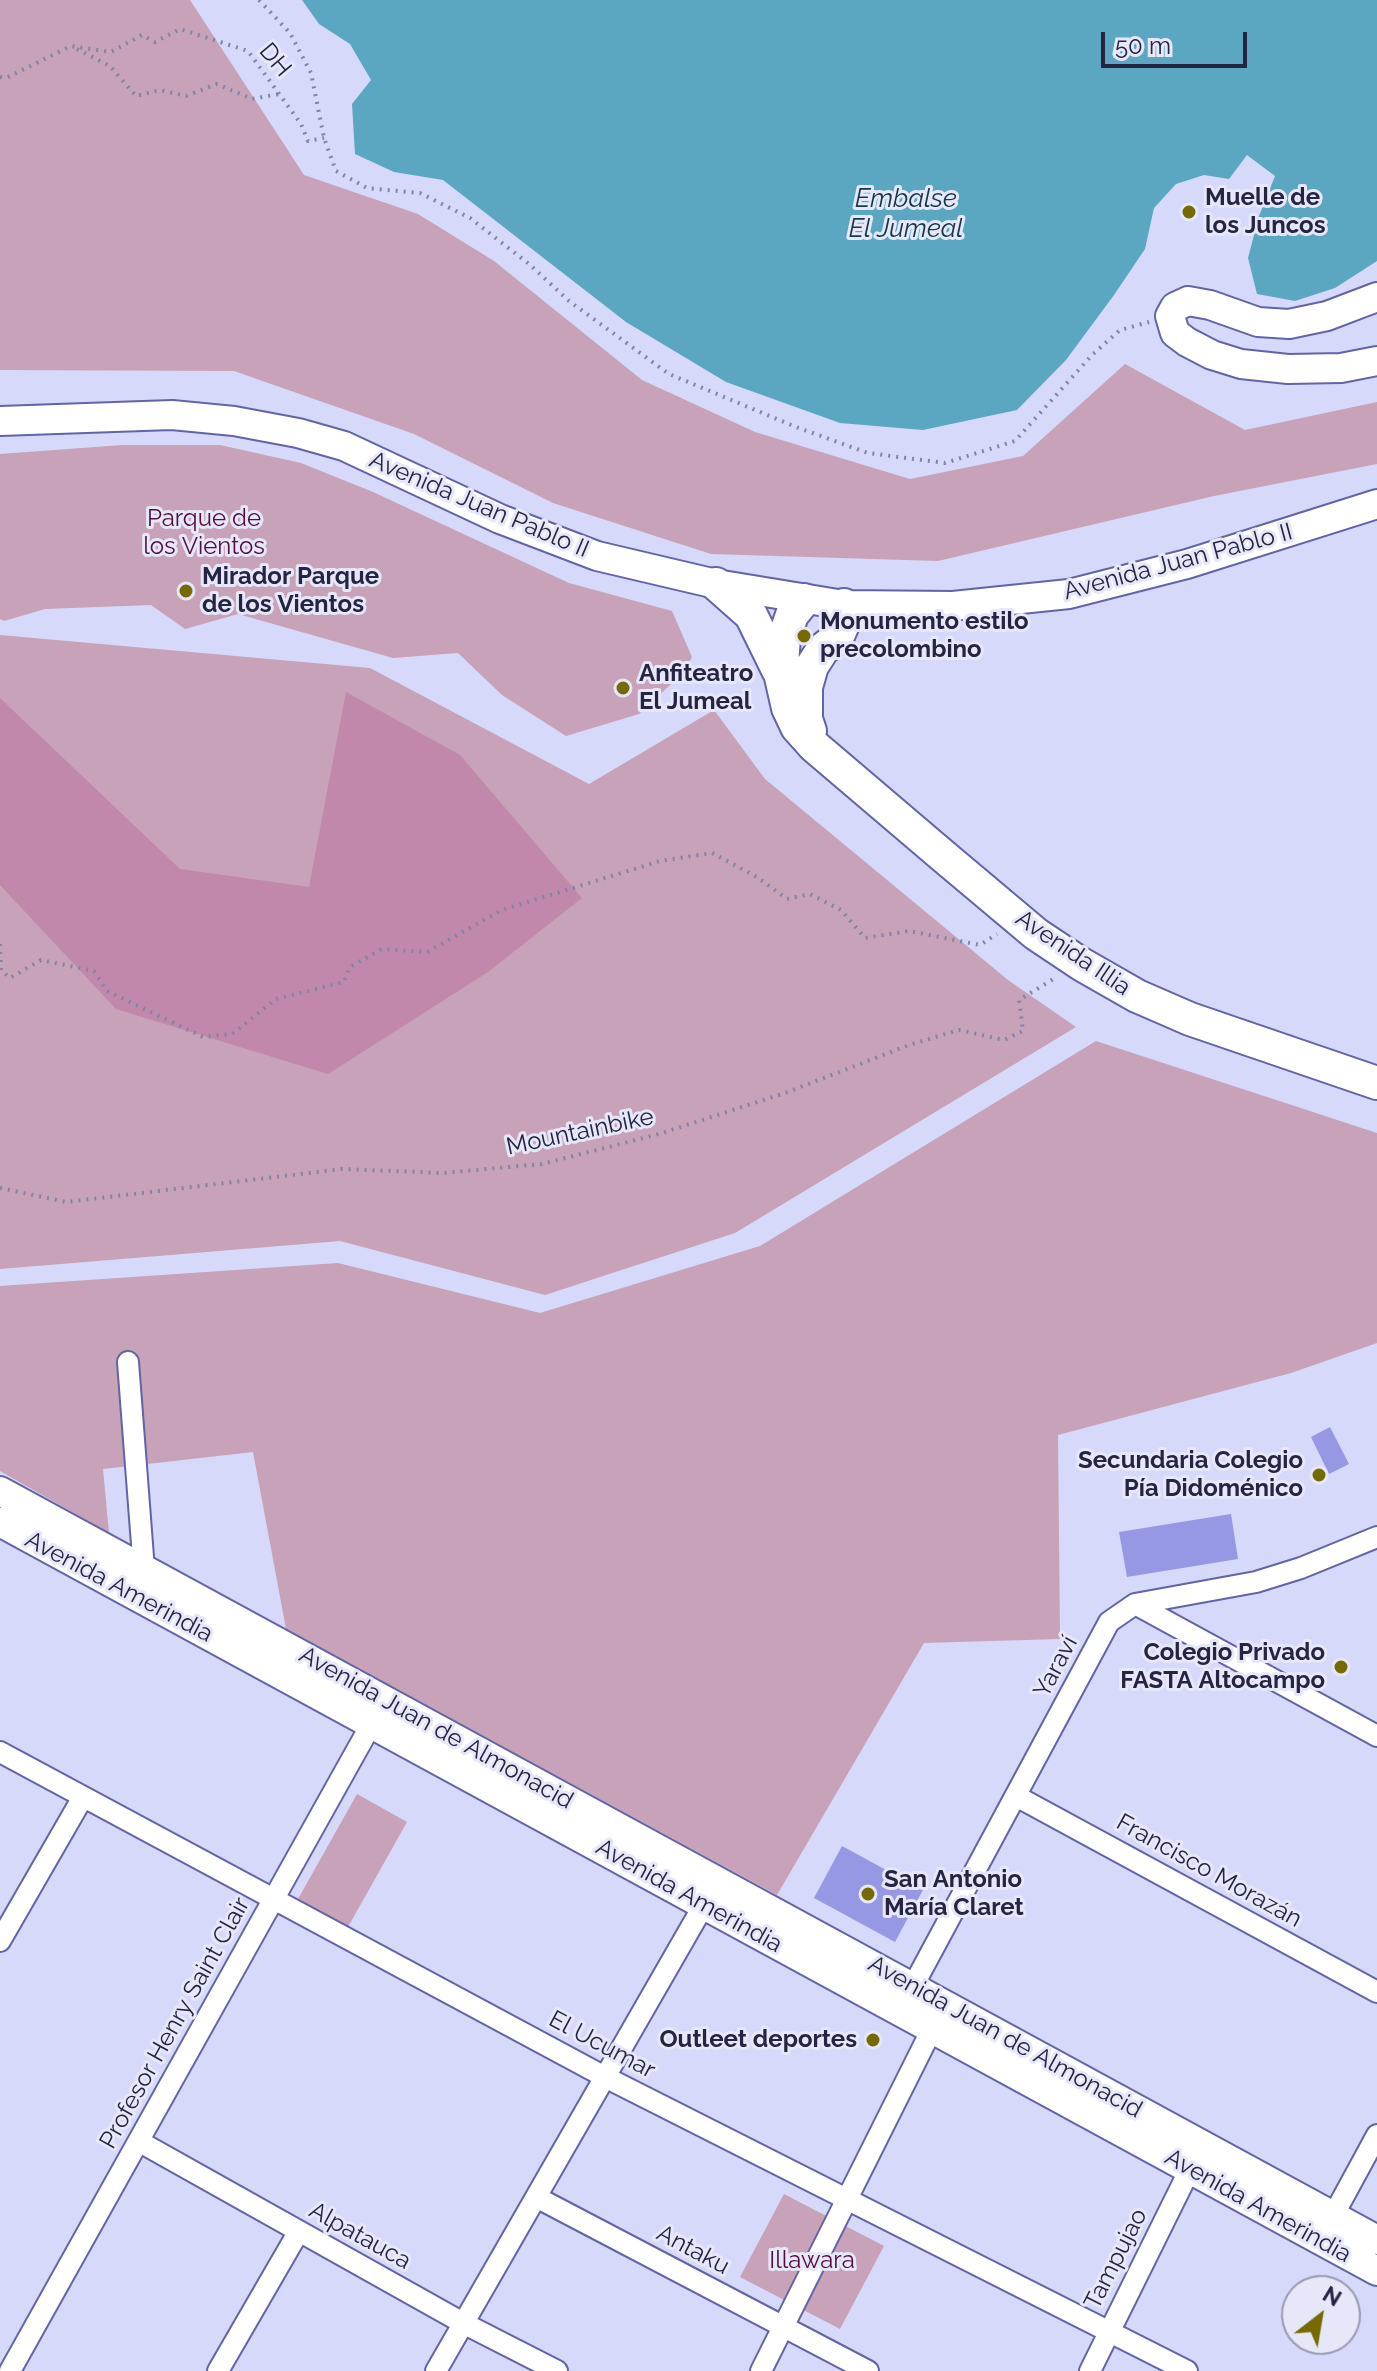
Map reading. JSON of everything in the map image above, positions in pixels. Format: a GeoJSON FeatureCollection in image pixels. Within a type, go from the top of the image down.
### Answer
{"type":"FeatureCollection","features":[{"type":"Feature","properties":{"kind":"main road","name":"Avenida Illia"},"geometry":{"type":"LineString","coordinates":[[716,584],[751,615],[781,677],[788,708],[797,727],[814,746],[1019,919],[1081,964],[1137,996],[1190,1019],[1377,1083]]}},
{"type":"Feature","properties":{"kind":"main road","name":"Avenida Illia"},"geometry":{"type":"LineString","coordinates":[[781,677],[784,638],[792,615],[804,600]]}},
{"type":"Feature","properties":{"kind":"main road"},"geometry":{"type":"LineString","coordinates":[[814,746],[806,719],[806,687],[812,666],[823,649],[837,638],[844,622],[844,605]]}},
{"type":"Feature","properties":{"kind":"street"},"geometry":{"type":"LineString","coordinates":[[1377,297],[1327,316],[1289,324],[1258,322],[1210,305],[1188,301],[1175,307],[1170,316],[1175,333],[1187,342],[1212,355],[1241,364],[1288,369],[1341,368],[1377,361]]}},
{"type":"Feature","properties":{"kind":"street","name":"Avenida Juan Pablo II"},"geometry":{"type":"LineString","coordinates":[[0,421],[172,415],[234,421],[298,433],[344,446],[553,541],[638,567],[716,584],[844,605],[953,606],[1069,594],[1187,564],[1377,504]]}},
{"type":"Feature","properties":{"kind":"street"},"geometry":{"type":"LineString","coordinates":[[128,1362],[144,1570]]}},
{"type":"Feature","properties":{"kind":"street","name":"Avenida Juan de Almonacid"},"geometry":{"type":"LineString","coordinates":[[0,1491],[144,1570],[378,1712]]}},
{"type":"Feature","properties":{"kind":"street","name":"Avenida Amerindia"},"geometry":{"type":"LineString","coordinates":[[0,1522],[378,1712],[711,1892],[906,1999],[932,2029],[1377,2271]]}},
{"type":"Feature","properties":{"kind":"street","name":"Yaraví"},"geometry":{"type":"LineString","coordinates":[[906,1999],[1109,1622],[1135,1604],[1256,1582],[1301,1568],[1377,1537]]}},
{"type":"Feature","properties":{"kind":"street"},"geometry":{"type":"LineString","coordinates":[[1135,1604],[1377,1736]]}},
{"type":"Feature","properties":{"kind":"street","name":"Profesor Henry Saint Clair"},"geometry":{"type":"LineString","coordinates":[[10,2371],[378,1712]]}},
{"type":"Feature","properties":{"kind":"street","name":"El Ucumar"},"geometry":{"type":"LineString","coordinates":[[0,1752],[605,2077],[1187,2371]]}},
{"type":"Feature","properties":{"kind":"street","name":"Francisco Morazán"},"geometry":{"type":"LineString","coordinates":[[1016,1796],[1377,1992]]}},
{"type":"Feature","properties":{"kind":"street"},"geometry":{"type":"LineString","coordinates":[[0,1941],[83,1797]]}},
{"type":"Feature","properties":{"kind":"street"},"geometry":{"type":"LineString","coordinates":[[436,2371],[711,1892]]}},
{"type":"Feature","properties":{"kind":"street","name":"Avenida Juan de Almonacid"},"geometry":{"type":"LineString","coordinates":[[906,1999],[1377,2240]]}},
{"type":"Feature","properties":{"kind":"street"},"geometry":{"type":"LineString","coordinates":[[761,2371],[932,2029]]}},
{"type":"Feature","properties":{"kind":"street"},"geometry":{"type":"LineString","coordinates":[[1333,2216],[1377,2135]]}},
{"type":"Feature","properties":{"kind":"street","name":"Alpatauca"},"geometry":{"type":"LineString","coordinates":[[140,2142],[463,2323],[557,2371]]}},
{"type":"Feature","properties":{"kind":"street","name":"Tampujao"},"geometry":{"type":"LineString","coordinates":[[1090,2371],[1190,2169]]}},
{"type":"Feature","properties":{"kind":"street","name":"Antaku"},"geometry":{"type":"LineString","coordinates":[[536,2197],[868,2371]]}},
{"type":"Feature","properties":{"kind":"street"},"geometry":{"type":"LineString","coordinates":[[218,2371],[299,2231]]}},
{"type":"Feature","properties":{"kind":"path"},"geometry":{"type":"LineString","coordinates":[[259,0],[290,33],[311,73],[324,138],[336,171],[367,188],[420,193],[470,218],[529,264],[569,301],[669,374],[796,427],[868,453],[945,463],[1015,441],[1092,355],[1120,330],[1170,316]]}},
{"type":"Feature","properties":{"kind":"path","name":"DH"},"geometry":{"type":"LineString","coordinates":[[71,46],[111,52],[142,35],[155,42],[180,29],[248,51],[301,124],[308,141],[324,138]]}},
{"type":"Feature","properties":{"kind":"path"},"geometry":{"type":"LineString","coordinates":[[0,77],[6,78],[71,46],[110,66],[136,96],[160,90],[186,96],[217,84],[252,99],[279,94]]}},
{"type":"Feature","properties":{"kind":"path"},"geometry":{"type":"LineString","coordinates":[[0,944],[1,970],[10,978],[41,960],[94,971],[107,991],[203,1037],[232,1034],[276,999],[344,982],[350,967],[382,949],[427,952],[502,910],[660,861],[712,853],[757,877],[787,899],[810,894],[841,910],[865,938],[909,931],[980,945],[1019,919]]}},
{"type":"Feature","properties":{"kind":"path","name":"Mountainbike"},"geometry":{"type":"LineString","coordinates":[[0,1188],[66,1202],[342,1169],[443,1173],[542,1164],[659,1134],[785,1093],[909,1045],[959,1030],[1004,1040],[1023,1031],[1019,1000],[1061,974]]}},
{"type":"Feature","properties":{"kind":"green space"},"geometry":{"type":"Polygon","coordinates":[[[0,0],[190,0],[304,175],[418,214],[494,261],[642,380],[755,432],[910,479],[1023,456],[1125,364],[1245,430],[1377,402],[1377,464],[1214,496],[938,561],[711,554],[553,503],[414,434],[234,371],[0,370],[0,0]]]}},
{"type":"Feature","properties":{"kind":"green space","name":"Parque de los Vientos"},"geometry":{"type":"Polygon","coordinates":[[[123,445],[220,445],[301,463],[373,492],[569,583],[672,611],[692,657],[683,673],[639,714],[566,736],[502,695],[458,653],[393,658],[238,614],[185,629],[151,605],[45,609],[4,621],[0,619],[0,454],[123,445]]]}},
{"type":"Feature","properties":{"kind":"green space"},"geometry":{"type":"Polygon","coordinates":[[[0,635],[370,668],[589,784],[714,710],[765,779],[1008,980],[1076,1027],[735,1233],[545,1295],[340,1241],[0,1269],[0,635]]]}},
{"type":"Feature","properties":{"kind":"green space"},"geometry":{"type":"Polygon","coordinates":[[[1096,1041],[1377,1133],[1377,1343],[1291,1373],[1058,1435],[1060,1639],[924,1643],[777,1895],[286,1629],[253,1452],[103,1469],[109,1533],[0,1471],[0,1286],[338,1263],[540,1313],[760,1246],[1096,1041]]]}},
{"type":"Feature","properties":{"kind":"green space"},"geometry":{"type":"Polygon","coordinates":[[[357,1794],[407,1822],[348,1927],[298,1899],[357,1794]]]}},
{"type":"Feature","properties":{"kind":"green space","name":"Illawara"},"geometry":{"type":"Polygon","coordinates":[[[784,2194],[884,2246],[840,2329],[740,2277],[784,2194]]]}},
{"type":"Feature","properties":{"kind":"shaded area"},"geometry":{"type":"Polygon","coordinates":[[[346,692],[460,755],[582,898],[488,972],[328,1074],[116,1009],[0,885],[0,698],[180,869],[309,887],[346,692]]]}},
{"type":"Feature","properties":{"kind":"water","name":"Embalse El Jumeal"},"geometry":{"type":"Polygon","coordinates":[[[302,0],[1377,0],[1377,261],[1335,288],[1295,301],[1257,294],[1248,258],[1259,216],[1275,176],[1247,155],[1229,179],[1204,175],[1176,184],[1154,208],[1145,249],[1114,295],[1066,360],[1017,410],[923,430],[840,423],[726,382],[626,322],[443,180],[394,172],[355,154],[352,104],[371,80],[350,44],[319,24],[302,0]]]}},
{"type":"Feature","properties":{"kind":"building"},"geometry":{"type":"Polygon","coordinates":[[[1330,1427],[1349,1464],[1329,1474],[1311,1437],[1330,1427]]]}},
{"type":"Feature","properties":{"kind":"building"},"geometry":{"type":"Polygon","coordinates":[[[1231,1514],[1238,1559],[1127,1577],[1119,1532],[1231,1514]]]}},
{"type":"Feature","properties":{"kind":"building","name":"San Antonio María Claret"},"geometry":{"type":"Polygon","coordinates":[[[842,1846],[923,1890],[895,1942],[814,1898],[842,1846]]]}},
{"type":"Feature","properties":{"kind":"place","name":"Muelle de los Juncos"},"geometry":{"type":"Point","coordinates":[1189,212]}},
{"type":"Feature","properties":{"kind":"place","name":"Mirador Parque de los Vientos"},"geometry":{"type":"Point","coordinates":[186,591]}},
{"type":"Feature","properties":{"kind":"place","name":"Monumento estilo precolombino"},"geometry":{"type":"Point","coordinates":[804,636]}},
{"type":"Feature","properties":{"kind":"place","name":"Anfiteatro El Jumeal"},"geometry":{"type":"Point","coordinates":[623,688]}},
{"type":"Feature","properties":{"kind":"place","name":"Secundaria Colegio Pía Didoménico"},"geometry":{"type":"Point","coordinates":[1319,1475]}},
{"type":"Feature","properties":{"kind":"place","name":"Colegio Privado FASTA Altocampo"},"geometry":{"type":"Point","coordinates":[1341,1667]}},
{"type":"Feature","properties":{"kind":"place","name":"San Antonio María Claret"},"geometry":{"type":"Point","coordinates":[868,1894]}},
{"type":"Feature","properties":{"kind":"place","name":"Outleet deportes"},"geometry":{"type":"Point","coordinates":[873,2040]}}]}
